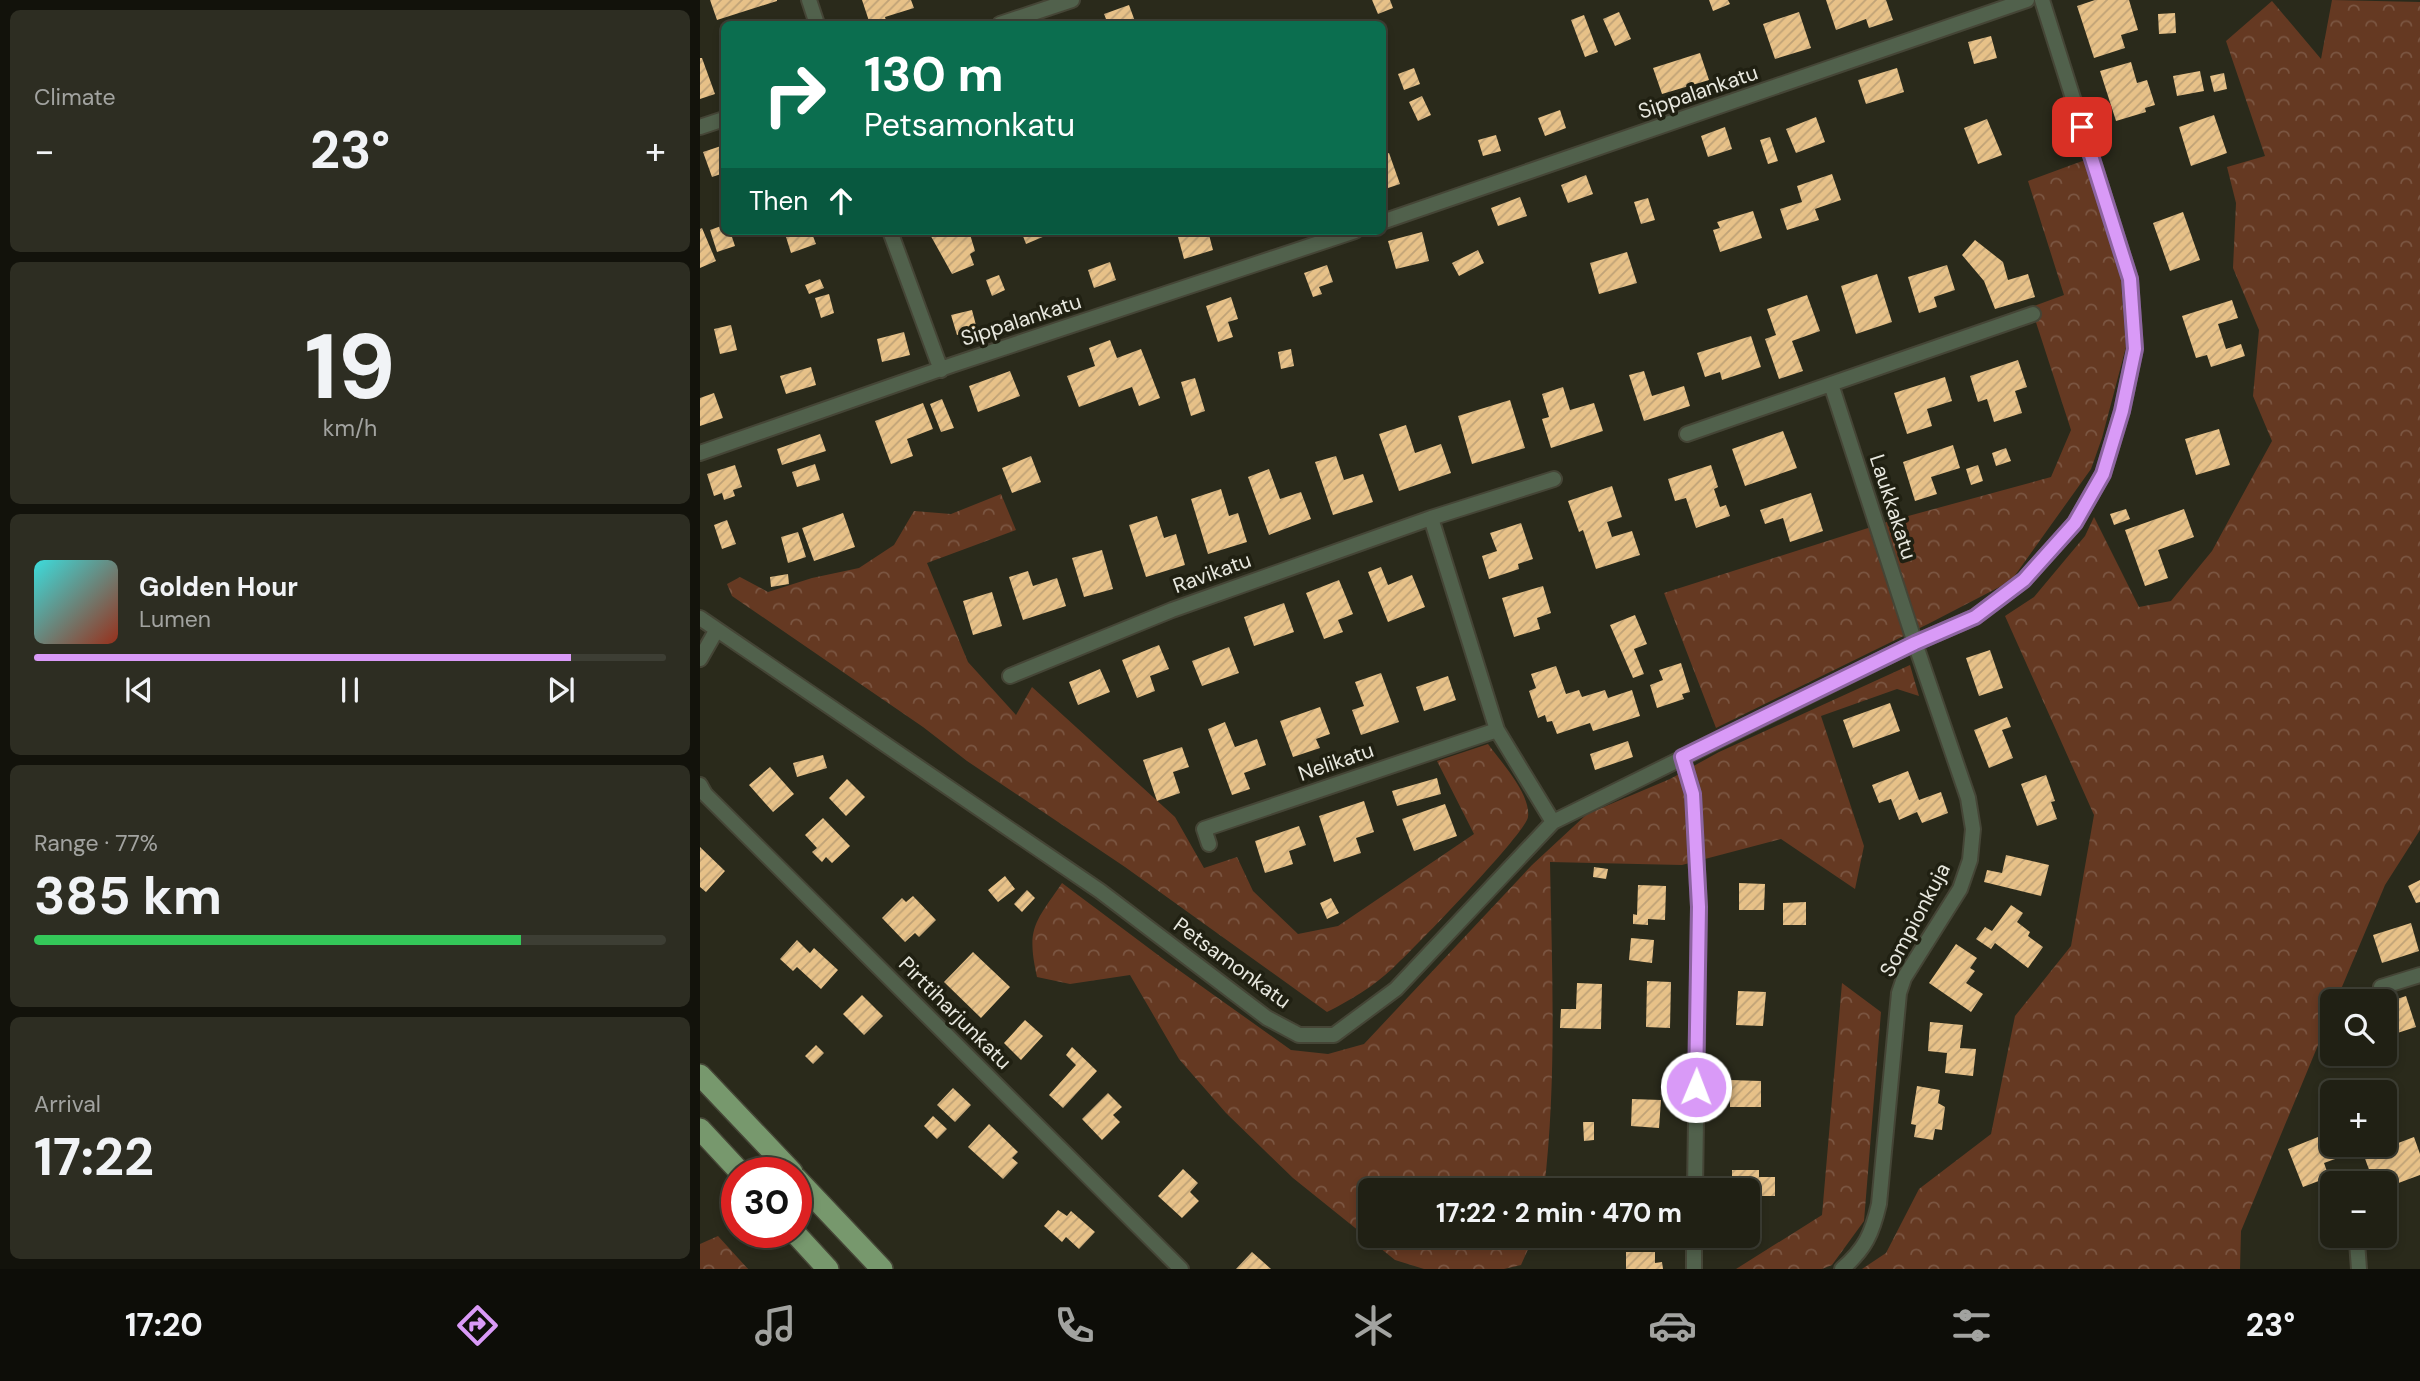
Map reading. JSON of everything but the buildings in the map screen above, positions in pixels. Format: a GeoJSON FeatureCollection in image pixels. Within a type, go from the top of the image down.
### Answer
{"type":"FeatureCollection","features":[{"type":"Feature","properties":{"kind":"main road"},"geometry":{"type":"LineString","coordinates":[[700,1075],[778,1157]]}},
{"type":"Feature","properties":{"kind":"main road"},"geometry":{"type":"LineString","coordinates":[[700,1129],[726,1157]]}},
{"type":"Feature","properties":{"kind":"main road"},"geometry":{"type":"LineString","coordinates":[[812,1195],[882,1269]]}},
{"type":"Feature","properties":{"kind":"main road"},"geometry":{"type":"LineString","coordinates":[[809,1248],[828,1269]]}},
{"type":"Feature","properties":{"kind":"street"},"geometry":{"type":"LineString","coordinates":[[809,0],[816,21]]}},
{"type":"Feature","properties":{"kind":"street"},"geometry":{"type":"LineString","coordinates":[[1009,21],[1072,0]]}},
{"type":"Feature","properties":{"kind":"street","name":"Sippalankatu"},"geometry":{"type":"LineString","coordinates":[[1386,221],[2027,0]]}},
{"type":"Feature","properties":{"kind":"street","name":"Petsamonkatu"},"geometry":{"type":"LineString","coordinates":[[700,618],[1100,891],[1267,1018],[1299,1035],[1334,1035],[1396,989],[1553,822],[1915,643],[1975,617],[2024,580],[2075,523],[2103,474],[2122,411],[2135,349],[2130,279],[2042,0]]}},
{"type":"Feature","properties":{"kind":"street"},"geometry":{"type":"LineString","coordinates":[[700,127],[721,120]]}},
{"type":"Feature","properties":{"kind":"street"},"geometry":{"type":"LineString","coordinates":[[891,235],[941,370]]}},
{"type":"Feature","properties":{"kind":"street","name":"Sippalankatu"},"geometry":{"type":"LineString","coordinates":[[700,453],[1343,235]]}},
{"type":"Feature","properties":{"kind":"street"},"geometry":{"type":"LineString","coordinates":[[1687,434],[2033,314]]}},
{"type":"Feature","properties":{"kind":"street","name":"Laukkakatu"},"geometry":{"type":"LineString","coordinates":[[1831,384],[1915,643]]}},
{"type":"Feature","properties":{"kind":"street","name":"Ravikatu"},"geometry":{"type":"LineString","coordinates":[[1010,676],[1172,610],[1431,518],[1554,479]]}},
{"type":"Feature","properties":{"kind":"street"},"geometry":{"type":"LineString","coordinates":[[1431,518],[1497,730],[1553,822]]}},
{"type":"Feature","properties":{"kind":"street"},"geometry":{"type":"LineString","coordinates":[[700,659],[716,631]]}},
{"type":"Feature","properties":{"kind":"street","name":"Sompionkuja"},"geometry":{"type":"LineString","coordinates":[[1842,1269],[1859,1254],[1874,1225],[1881,1190],[1899,993],[1904,978],[1960,889],[1970,860],[1973,829],[1968,798],[1915,643]]}},
{"type":"Feature","properties":{"kind":"street","name":"Nelikatu"},"geometry":{"type":"LineString","coordinates":[[1209,844],[1204,829],[1497,730]]}},
{"type":"Feature","properties":{"kind":"street"},"geometry":{"type":"LineString","coordinates":[[1682,757],[1693,794],[1699,907],[1695,1178]]}},
{"type":"Feature","properties":{"kind":"street","name":"Pirttiharjunkatu"},"geometry":{"type":"LineString","coordinates":[[700,785],[705,794],[1181,1269]]}},
{"type":"Feature","properties":{"kind":"street"},"geometry":{"type":"LineString","coordinates":[[2381,987],[2420,975]]}},
{"type":"Feature","properties":{"kind":"street"},"geometry":{"type":"LineString","coordinates":[[1694,1248],[1694,1269]]}},
{"type":"Feature","properties":{"kind":"street"},"geometry":{"type":"LineString","coordinates":[[2358,1248],[2360,1269]]}},
{"type":"Feature","properties":{"kind":"green space"},"geometry":{"type":"Polygon","coordinates":[[[2332,0],[2420,2],[2420,830],[2385,885],[2341,989],[2320,989],[2320,1040],[2241,1231],[2240,1269],[1862,1269],[1886,1253],[1919,1189],[1991,1134],[2015,1016],[2071,946],[2094,815],[2005,616],[2034,597],[2085,536],[2094,517],[2139,607],[2171,601],[2212,551],[2272,441],[2253,396],[2259,330],[2233,268],[2236,203],[2227,167],[2265,156],[2226,41],[2272,1],[2321,59],[2332,0]]]}},
{"type":"Feature","properties":{"kind":"green space"},"geometry":{"type":"Polygon","coordinates":[[[2085,160],[2120,270],[2126,347],[2091,469],[2011,581],[1716,728],[1664,593],[1890,521],[2051,477],[2071,430],[2031,307],[2064,295],[2028,181],[2085,160]]]}},
{"type":"Feature","properties":{"kind":"green space"},"geometry":{"type":"Polygon","coordinates":[[[1001,494],[1016,530],[927,563],[968,662],[1016,715],[1032,687],[1175,817],[1204,868],[1237,857],[1253,891],[1298,934],[1338,926],[1474,834],[1437,761],[1488,744],[1525,798],[1528,817],[1522,827],[1467,892],[1393,968],[1362,992],[1327,1012],[1125,867],[967,761],[923,727],[732,596],[727,584],[740,577],[768,592],[812,578],[859,568],[894,545],[914,511],[951,514],[1001,494]]]}},
{"type":"Feature","properties":{"kind":"green space"},"geometry":{"type":"Polygon","coordinates":[[[1910,665],[1919,696],[1897,689],[1821,716],[1864,846],[1855,889],[1781,839],[1682,865],[1550,862],[1552,1067],[1545,1178],[1358,1178],[1358,1230],[1293,1178],[1226,1113],[1179,1059],[1130,975],[1070,984],[1037,977],[1032,947],[1035,926],[1062,883],[1291,1050],[1328,1054],[1364,1044],[1532,865],[1587,814],[1670,779],[1719,752],[1910,665]]]}},
{"type":"Feature","properties":{"kind":"green space"},"geometry":{"type":"Polygon","coordinates":[[[1842,983],[1881,1012],[1864,1221],[1832,1265],[1822,1269],[1736,1269],[1822,1215],[1842,983]]]}},
{"type":"Feature","properties":{"kind":"green space"},"geometry":{"type":"Polygon","coordinates":[[[718,1236],[721,1239],[721,1248],[729,1248],[748,1269],[700,1269],[700,1244],[718,1236]]]}},
{"type":"Feature","properties":{"kind":"green space"},"geometry":{"type":"Polygon","coordinates":[[[1380,1248],[1529,1248],[1521,1265],[1504,1269],[1424,1269],[1395,1260],[1380,1248]]]}},
{"type":"Feature","properties":{"kind":"route"},"geometry":{"type":"LineString","coordinates":[[1696,1087],[1699,907],[1693,794],[1682,757],[1915,643],[1975,617],[2024,580],[2075,523],[2103,474],[2122,411],[2135,349],[2130,279],[2082,127]]}}]}
